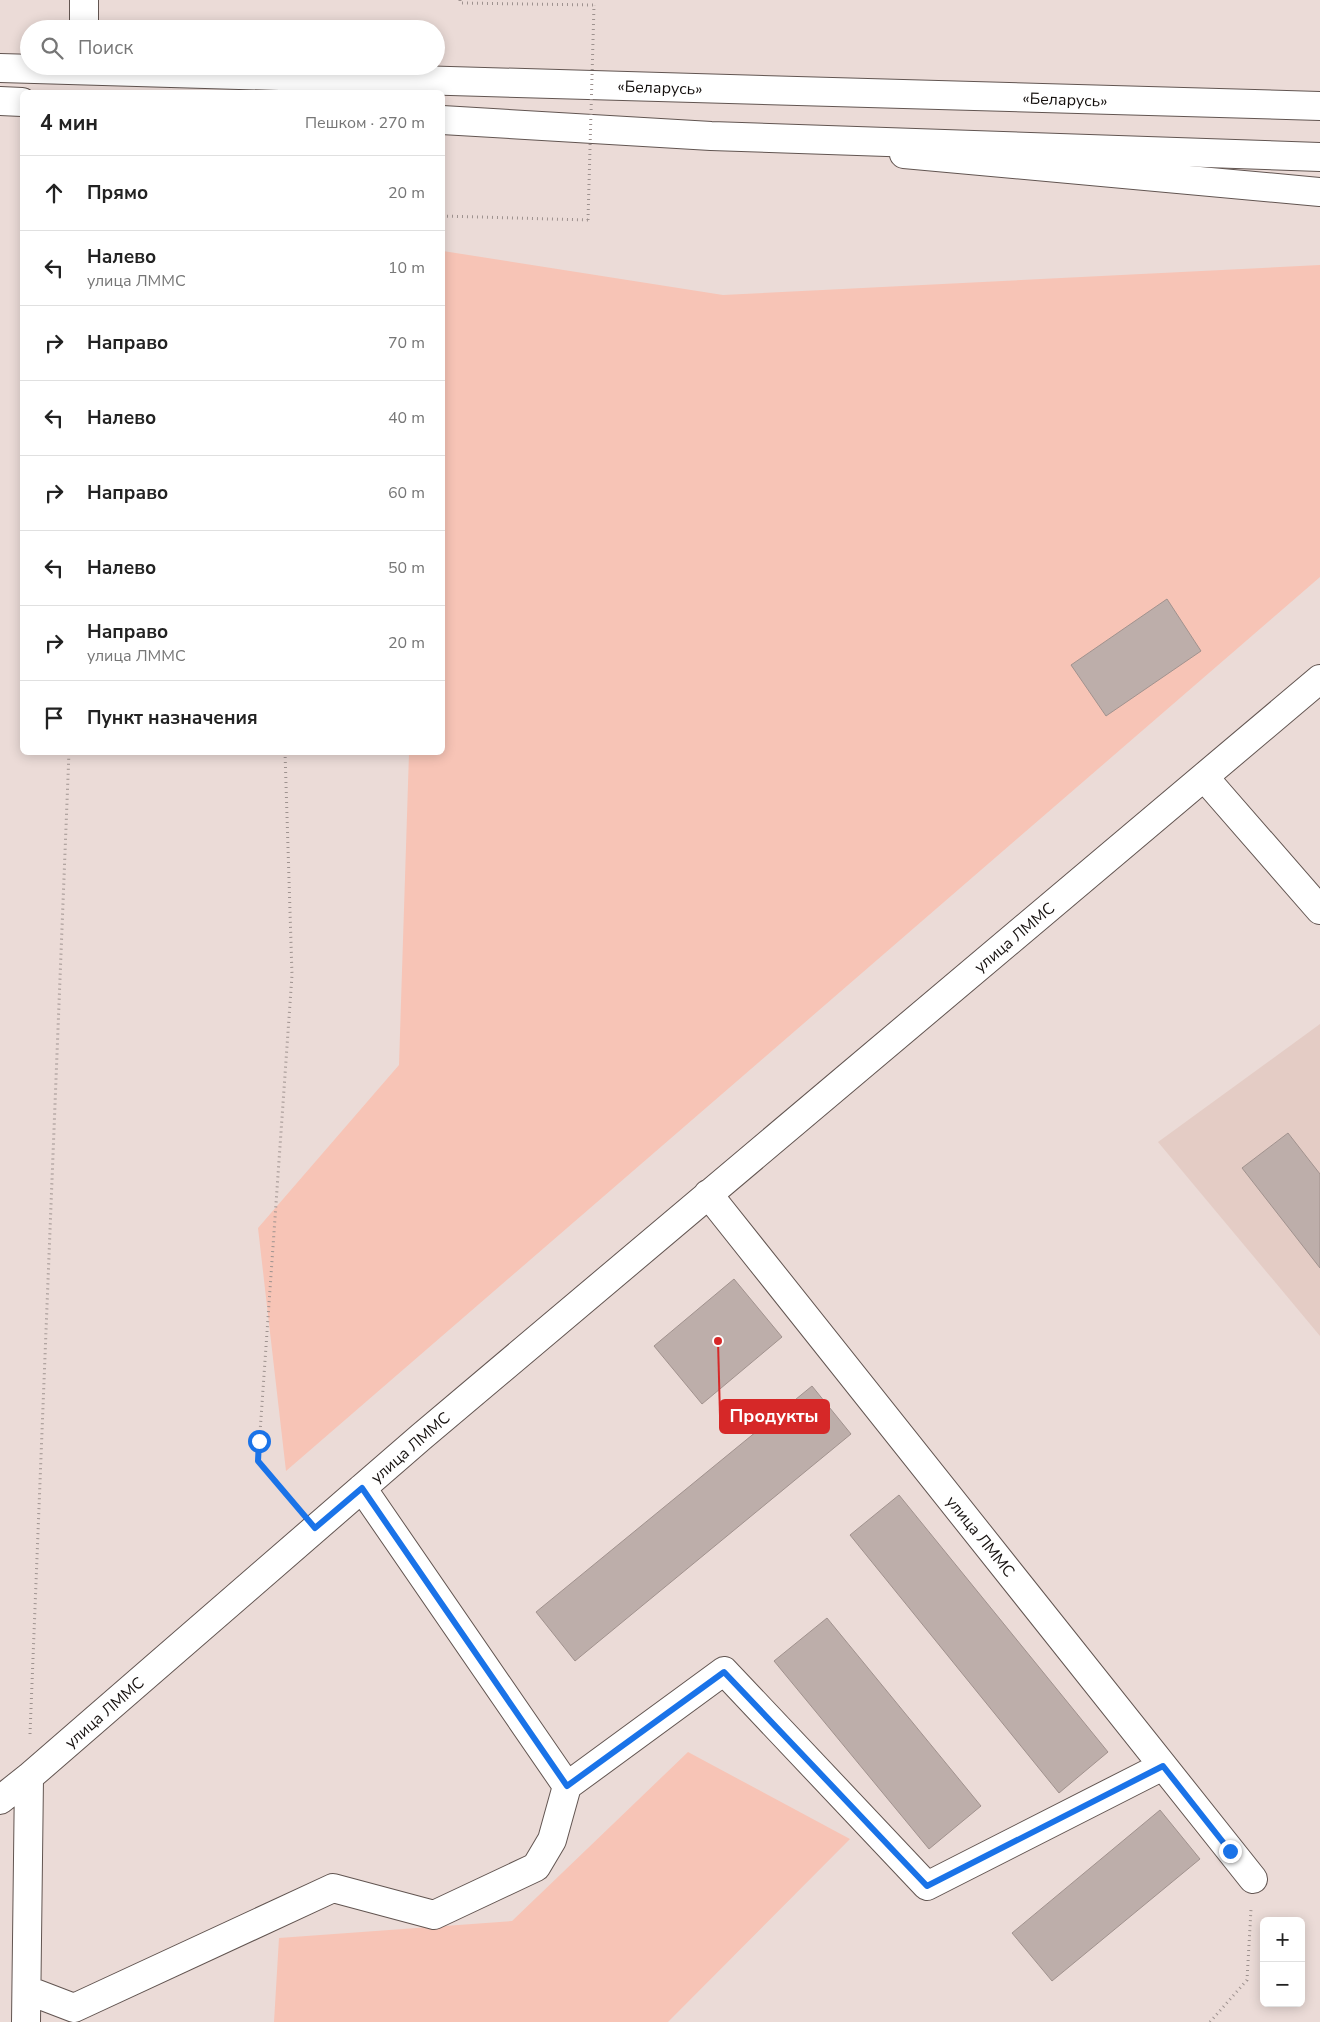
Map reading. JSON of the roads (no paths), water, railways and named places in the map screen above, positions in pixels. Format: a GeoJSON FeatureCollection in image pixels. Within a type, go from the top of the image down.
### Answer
{"type":"FeatureCollection","features":[{"type":"Feature","properties":{"kind":"main road"},"geometry":{"type":"LineString","coordinates":[[84,0],[84,20]]}},
{"type":"Feature","properties":{"kind":"main road","name":"«Беларусь»"},"geometry":{"type":"LineString","coordinates":[[0,68],[20,68]]}},
{"type":"Feature","properties":{"kind":"main road","name":"«Беларусь»"},"geometry":{"type":"LineString","coordinates":[[312,75],[1320,106]]}},
{"type":"Feature","properties":{"kind":"main road"},"geometry":{"type":"LineString","coordinates":[[0,101],[20,102]]}},
{"type":"Feature","properties":{"kind":"main road"},"geometry":{"type":"LineString","coordinates":[[445,120],[711,136],[1320,156]]}},
{"type":"Feature","properties":{"kind":"main road"},"geometry":{"type":"LineString","coordinates":[[711,136],[1320,192]]}},
{"type":"Feature","properties":{"kind":"main road","name":"улица ЛММС"},"geometry":{"type":"LineString","coordinates":[[0,1800],[29,1777],[315,1528],[708,1194],[1320,679]]}},
{"type":"Feature","properties":{"kind":"main road"},"geometry":{"type":"LineString","coordinates":[[1204,777],[1320,910]]}},
{"type":"Feature","properties":{"kind":"main road","name":"улица ЛММС"},"geometry":{"type":"LineString","coordinates":[[708,1194],[1253,1879]]}},
{"type":"Feature","properties":{"kind":"main road"},"geometry":{"type":"LineString","coordinates":[[362,1488],[567,1786]]}},
{"type":"Feature","properties":{"kind":"main road"},"geometry":{"type":"LineString","coordinates":[[27,1990],[74,2008],[333,1888],[434,1915],[536,1867],[552,1840],[567,1786],[724,1672],[927,1886],[1163,1766]]}},
{"type":"Feature","properties":{"kind":"main road"},"geometry":{"type":"LineString","coordinates":[[26,2022],[29,1777]]}},
{"type":"Feature","properties":{"kind":"place","name":"Продукты"},"geometry":{"type":"Point","coordinates":[718,1341]}}]}
